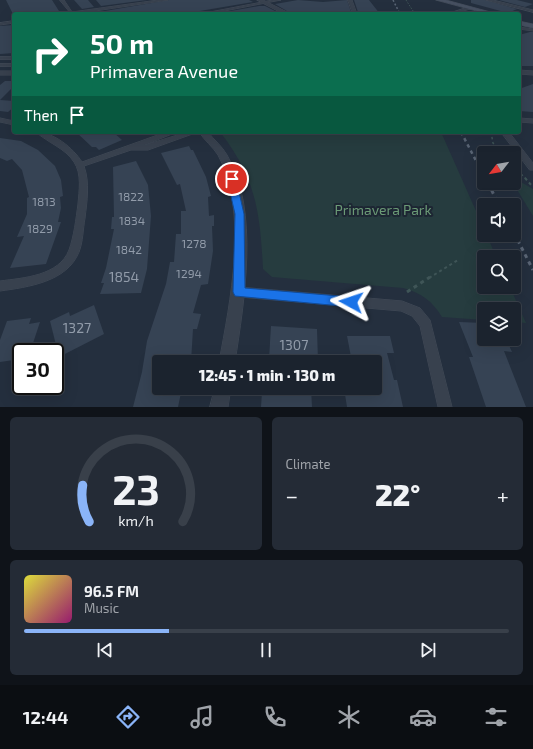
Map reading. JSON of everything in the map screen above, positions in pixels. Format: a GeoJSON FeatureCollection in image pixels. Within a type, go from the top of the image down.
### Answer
{"type":"FeatureCollection","features":[{"type":"Feature","properties":{"kind":"main road"},"geometry":{"type":"LineString","coordinates":[[430,0],[484,12]]}},
{"type":"Feature","properties":{"kind":"main road"},"geometry":{"type":"LineString","coordinates":[[439,0],[478,12]]}},
{"type":"Feature","properties":{"kind":"main road"},"geometry":{"type":"LineString","coordinates":[[521,22],[532,27]]}},
{"type":"Feature","properties":{"kind":"street"},"geometry":{"type":"LineString","coordinates":[[62,0],[70,12]]}},
{"type":"Feature","properties":{"kind":"street"},"geometry":{"type":"LineString","coordinates":[[128,0],[133,5]]}},
{"type":"Feature","properties":{"kind":"street"},"geometry":{"type":"LineString","coordinates":[[79,12],[166,0]]}},
{"type":"Feature","properties":{"kind":"street"},"geometry":{"type":"LineString","coordinates":[[259,0],[284,12]]}},
{"type":"Feature","properties":{"kind":"street"},"geometry":{"type":"LineString","coordinates":[[221,12],[279,0]]}},
{"type":"Feature","properties":{"kind":"street"},"geometry":{"type":"LineString","coordinates":[[350,0],[354,12]]}},
{"type":"Feature","properties":{"kind":"street"},"geometry":{"type":"LineString","coordinates":[[488,0],[531,9]]}},
{"type":"Feature","properties":{"kind":"street"},"geometry":{"type":"LineString","coordinates":[[457,12],[468,9]]}},
{"type":"Feature","properties":{"kind":"street"},"geometry":{"type":"LineString","coordinates":[[0,17],[1,24],[12,22]]}},
{"type":"Feature","properties":{"kind":"street"},"geometry":{"type":"LineString","coordinates":[[521,28],[532,27]]}},
{"type":"Feature","properties":{"kind":"street"},"geometry":{"type":"LineString","coordinates":[[521,72],[533,73]]}},
{"type":"Feature","properties":{"kind":"street"},"geometry":{"type":"LineString","coordinates":[[0,73],[12,73]]}},
{"type":"Feature","properties":{"kind":"street"},"geometry":{"type":"LineString","coordinates":[[0,120],[12,123]]}},
{"type":"Feature","properties":{"kind":"street"},"geometry":{"type":"LineString","coordinates":[[521,120],[533,121]]}},
{"type":"Feature","properties":{"kind":"street"},"geometry":{"type":"LineString","coordinates":[[0,286],[37,281],[45,278],[58,271],[70,259],[74,251],[84,193],[81,165],[68,151],[43,134]]}},
{"type":"Feature","properties":{"kind":"street"},"geometry":{"type":"LineString","coordinates":[[81,165],[130,149],[142,142],[167,134]]}},
{"type":"Feature","properties":{"kind":"street"},"geometry":{"type":"LineString","coordinates":[[130,149],[145,148],[188,134]]}},
{"type":"Feature","properties":{"kind":"street"},"geometry":{"type":"LineString","coordinates":[[205,134],[224,156],[236,190],[240,214],[239,292],[228,355]]}},
{"type":"Feature","properties":{"kind":"street"},"geometry":{"type":"LineString","coordinates":[[507,134],[533,168]]}},
{"type":"Feature","properties":{"kind":"street"},"geometry":{"type":"LineString","coordinates":[[239,292],[402,306],[416,312],[426,324],[445,407]]}},
{"type":"Feature","properties":{"kind":"street"},"geometry":{"type":"LineString","coordinates":[[219,407],[222,395]]}},
{"type":"Feature","properties":{"kind":"lane"},"geometry":{"type":"LineString","coordinates":[[0,58],[12,58]]}},
{"type":"Feature","properties":{"kind":"lane"},"geometry":{"type":"LineString","coordinates":[[0,65],[12,65]]}},
{"type":"Feature","properties":{"kind":"path"},"geometry":{"type":"LineString","coordinates":[[406,0],[414,12]]}},
{"type":"Feature","properties":{"kind":"path"},"geometry":{"type":"LineString","coordinates":[[491,134],[493,143],[495,146]]}},
{"type":"Feature","properties":{"kind":"path"},"geometry":{"type":"LineString","coordinates":[[521,174],[533,187]]}},
{"type":"Feature","properties":{"kind":"path"},"geometry":{"type":"LineString","coordinates":[[408,292],[458,260]]}},
{"type":"Feature","properties":{"kind":"green space","name":"Primavera Park"},"geometry":{"type":"Polygon","coordinates":[[[221,134],[442,134],[477,213],[477,242],[490,242],[493,250],[477,250],[477,294],[513,294],[517,302],[477,302],[477,320],[442,317],[426,298],[416,292],[403,288],[272,277],[263,269],[258,213],[249,181],[241,165],[221,134]]]}},
{"type":"Feature","properties":{"kind":"green space"},"geometry":{"type":"Polygon","coordinates":[[[521,182],[533,189],[533,216],[517,190],[521,190],[521,182]]]}},
{"type":"Feature","properties":{"kind":"green space","name":"Primavera Park"},"geometry":{"type":"Polygon","coordinates":[[[521,312],[526,323],[521,323],[521,312]]]}},
{"type":"Feature","properties":{"kind":"building"},"geometry":{"type":"Polygon","coordinates":[[[6,0],[52,0],[59,11],[53,12],[12,12],[6,0]]]}},
{"type":"Feature","properties":{"kind":"building"},"geometry":{"type":"Polygon","coordinates":[[[74,0],[88,0],[94,7],[82,9],[74,0]]]}},
{"type":"Feature","properties":{"kind":"building"},"geometry":{"type":"Polygon","coordinates":[[[96,0],[147,0],[101,6],[96,0]]]}},
{"type":"Feature","properties":{"kind":"building"},"geometry":{"type":"Polygon","coordinates":[[[169,0],[249,0],[253,2],[194,12],[105,11],[169,0]]]}},
{"type":"Feature","properties":{"kind":"building"},"geometry":{"type":"Polygon","coordinates":[[[298,0],[323,2],[347,0],[351,12],[289,12],[275,4],[298,0]]]}},
{"type":"Feature","properties":{"kind":"building"},"geometry":{"type":"Polygon","coordinates":[[[354,0],[369,0],[378,12],[364,12],[358,12],[354,0]]]}},
{"type":"Feature","properties":{"kind":"building"},"geometry":{"type":"Polygon","coordinates":[[[471,0],[485,0],[517,9],[510,12],[504,12],[471,3],[471,0]]]}},
{"type":"Feature","properties":{"kind":"building"},"geometry":{"type":"Polygon","coordinates":[[[499,0],[517,0],[533,4],[525,7],[499,0]]]}},
{"type":"Feature","properties":{"kind":"building"},"geometry":{"type":"Polygon","coordinates":[[[265,6],[277,12],[225,12],[265,6]]]}},
{"type":"Feature","properties":{"kind":"building"},"geometry":{"type":"Polygon","coordinates":[[[12,25],[12,53],[0,54],[0,26],[12,25]]]}},
{"type":"Feature","properties":{"kind":"building"},"geometry":{"type":"Polygon","coordinates":[[[533,32],[533,66],[521,66],[521,34],[533,32]]]}},
{"type":"Feature","properties":{"kind":"building"},"geometry":{"type":"Polygon","coordinates":[[[5,81],[12,81],[12,88],[0,100],[0,85],[5,81]]]}},
{"type":"Feature","properties":{"kind":"building"},"geometry":{"type":"Polygon","coordinates":[[[533,84],[533,112],[521,111],[521,88],[533,84]]]}},
{"type":"Feature","properties":{"kind":"building"},"geometry":{"type":"Polygon","coordinates":[[[0,100],[12,101],[12,109],[8,112],[0,111],[0,100]]]}},
{"type":"Feature","properties":{"kind":"building"},"geometry":{"type":"Polygon","coordinates":[[[78,134],[115,134],[122,140],[99,150],[96,147],[92,147],[78,134]]]}},
{"type":"Feature","properties":{"kind":"building"},"geometry":{"type":"Polygon","coordinates":[[[0,138],[21,141],[38,150],[55,166],[61,180],[63,196],[60,197],[61,208],[58,222],[61,222],[46,264],[10,268],[24,236],[17,237],[27,214],[27,198],[29,197],[22,170],[12,159],[7,161],[0,158],[0,138]]]}},
{"type":"Feature","properties":{"kind":"building"},"geometry":{"type":"Polygon","coordinates":[[[189,146],[191,150],[193,150],[206,177],[211,196],[208,197],[209,216],[214,215],[214,226],[212,226],[213,251],[208,284],[201,285],[193,313],[201,314],[197,329],[193,329],[191,355],[152,355],[152,395],[181,395],[178,407],[133,407],[142,372],[147,341],[166,284],[170,262],[174,262],[176,234],[181,234],[181,211],[186,211],[180,184],[177,185],[161,153],[189,146]]]}},
{"type":"Feature","properties":{"kind":"building"},"geometry":{"type":"Polygon","coordinates":[[[136,161],[148,185],[151,216],[147,269],[141,293],[100,294],[104,283],[101,283],[106,268],[114,229],[111,229],[112,217],[114,217],[113,167],[136,161]]]}},
{"type":"Feature","properties":{"kind":"building"},"geometry":{"type":"Polygon","coordinates":[[[94,305],[104,334],[64,354],[64,343],[56,343],[50,321],[69,312],[70,316],[94,305]]]}},
{"type":"Feature","properties":{"kind":"building"},"geometry":{"type":"Polygon","coordinates":[[[31,318],[29,324],[40,322],[33,343],[12,343],[12,360],[0,362],[0,340],[7,321],[31,318]]]}},
{"type":"Feature","properties":{"kind":"building"},"geometry":{"type":"Polygon","coordinates":[[[459,322],[477,323],[477,346],[509,346],[512,352],[504,351],[526,407],[486,407],[469,357],[473,357],[459,322]]]}},
{"type":"Feature","properties":{"kind":"building"},"geometry":{"type":"Polygon","coordinates":[[[271,326],[317,329],[318,355],[269,355],[271,326]]]}},
{"type":"Feature","properties":{"kind":"building"},"geometry":{"type":"Polygon","coordinates":[[[347,336],[390,336],[394,353],[387,353],[394,380],[397,380],[403,407],[347,407],[345,395],[382,395],[382,355],[351,355],[347,336]]]}},
{"type":"Feature","properties":{"kind":"building"},"geometry":{"type":"Polygon","coordinates":[[[262,395],[311,395],[312,407],[261,407],[262,395]]]}},
{"type":"Feature","properties":{"kind":"railway"},"geometry":{"type":"LineString","coordinates":[[393,0],[399,12]]}},
{"type":"Feature","properties":{"kind":"railway"},"geometry":{"type":"LineString","coordinates":[[462,134],[477,163]]}},
{"type":"Feature","properties":{"kind":"railway"},"geometry":{"type":"LineString","coordinates":[[492,190],[496,198]]}},
{"type":"Feature","properties":{"kind":"railway"},"geometry":{"type":"LineString","coordinates":[[519,242],[533,270]]}},
{"type":"Feature","properties":{"kind":"route"},"geometry":{"type":"LineString","coordinates":[[232,179],[236,190],[240,214],[239,292],[351,302]]}}]}
